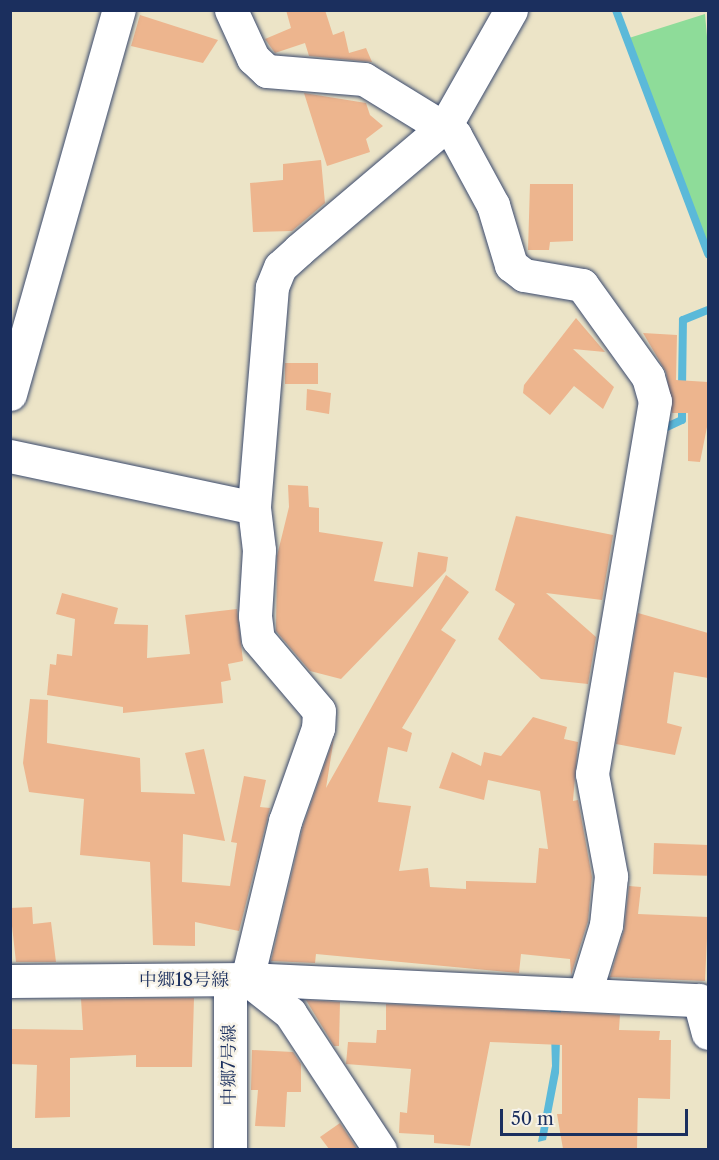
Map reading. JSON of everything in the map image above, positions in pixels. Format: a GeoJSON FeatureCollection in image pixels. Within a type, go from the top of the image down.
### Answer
{"type":"FeatureCollection","features":[{"type":"Feature","properties":{"kind":"street"},"geometry":{"type":"LineString","coordinates":[[10,394],[119,10]]}},
{"type":"Feature","properties":{"kind":"street"},"geometry":{"type":"LineString","coordinates":[[231,10],[253,58],[267,71],[364,79],[388,98],[445,126],[493,205],[511,265],[524,275],[582,285],[632,350],[655,401],[592,774],[611,876],[606,924],[585,993]]}},
{"type":"Feature","properties":{"kind":"street"},"geometry":{"type":"LineString","coordinates":[[10,456],[254,508],[272,287],[280,267],[445,126],[511,10]]}},
{"type":"Feature","properties":{"kind":"street","name":"中郷7号線"},"geometry":{"type":"LineString","coordinates":[[230,1149],[238,980],[319,711],[258,639],[254,508]]}},
{"type":"Feature","properties":{"kind":"street"},"geometry":{"type":"LineString","coordinates":[[238,980],[585,993],[699,1000],[708,1033]]}},
{"type":"Feature","properties":{"kind":"street","name":"中郷18号線"},"geometry":{"type":"LineString","coordinates":[[10,981],[238,980],[290,1013],[380,1149]]}},
{"type":"Feature","properties":{"kind":"green space"},"geometry":{"type":"Polygon","coordinates":[[[705,14],[708,48],[708,246],[629,38],[705,14]]]}},
{"type":"Feature","properties":{"kind":"water"},"geometry":{"type":"Polygon","coordinates":[[[550,999],[561,1007],[559,1073],[546,1140],[538,1142],[552,1066],[550,999]]]}},
{"type":"Feature","properties":{"kind":"building"},"geometry":{"type":"Polygon","coordinates":[[[286,10],[325,10],[333,35],[344,31],[349,53],[366,48],[372,62],[309,56],[305,43],[275,53],[265,39],[291,28],[286,10]]]}},
{"type":"Feature","properties":{"kind":"building"},"geometry":{"type":"Polygon","coordinates":[[[140,15],[218,40],[203,63],[131,46],[140,15]]]}},
{"type":"Feature","properties":{"kind":"building"},"geometry":{"type":"Polygon","coordinates":[[[304,93],[366,103],[370,115],[383,126],[366,139],[370,152],[327,166],[304,93]]]}},
{"type":"Feature","properties":{"kind":"building"},"geometry":{"type":"Polygon","coordinates":[[[321,160],[325,203],[292,231],[253,232],[250,183],[283,180],[283,164],[321,160]]]}},
{"type":"Feature","properties":{"kind":"building"},"geometry":{"type":"Polygon","coordinates":[[[530,184],[573,184],[573,241],[550,242],[549,250],[528,250],[530,184]]]}},
{"type":"Feature","properties":{"kind":"building"},"geometry":{"type":"Polygon","coordinates":[[[576,318],[605,352],[573,349],[614,387],[603,409],[574,386],[550,415],[523,393],[524,385],[576,318]]]}},
{"type":"Feature","properties":{"kind":"building"},"geometry":{"type":"Polygon","coordinates":[[[643,333],[677,335],[676,380],[708,382],[708,422],[700,462],[688,461],[688,413],[672,413],[666,372],[643,333]]]}},
{"type":"Feature","properties":{"kind":"building"},"geometry":{"type":"Polygon","coordinates":[[[285,363],[318,363],[318,384],[285,384],[285,363]]]}},
{"type":"Feature","properties":{"kind":"building"},"geometry":{"type":"Polygon","coordinates":[[[307,389],[331,393],[329,414],[306,410],[307,389]]]}},
{"type":"Feature","properties":{"kind":"building"},"geometry":{"type":"Polygon","coordinates":[[[288,485],[308,486],[309,507],[319,508],[319,532],[383,542],[374,581],[413,587],[418,552],[448,557],[446,571],[341,679],[310,671],[276,631],[277,556],[289,507],[288,485]]]}},
{"type":"Feature","properties":{"kind":"building"},"geometry":{"type":"Polygon","coordinates":[[[516,516],[613,535],[602,600],[546,593],[596,637],[588,684],[541,679],[498,639],[515,604],[495,590],[516,516]]]}},
{"type":"Feature","properties":{"kind":"building"},"geometry":{"type":"Polygon","coordinates":[[[446,575],[469,592],[441,630],[456,640],[402,728],[412,733],[407,752],[388,747],[378,802],[411,806],[399,871],[428,868],[430,887],[466,889],[466,881],[536,883],[539,848],[548,849],[540,791],[488,780],[484,800],[439,788],[452,752],[481,766],[484,752],[501,756],[533,717],[567,727],[564,739],[578,742],[573,801],[578,800],[592,877],[588,921],[571,975],[570,959],[521,954],[519,973],[316,954],[315,963],[271,961],[303,826],[334,738],[326,788],[446,575]]]}},
{"type":"Feature","properties":{"kind":"building"},"geometry":{"type":"Polygon","coordinates":[[[62,593],[118,608],[114,624],[148,625],[147,658],[190,654],[185,615],[237,609],[243,661],[228,664],[231,680],[221,682],[223,703],[123,713],[123,707],[47,695],[50,664],[56,665],[57,654],[72,656],[75,619],[56,614],[62,593]]]}},
{"type":"Feature","properties":{"kind":"building"},"geometry":{"type":"Polygon","coordinates":[[[638,613],[708,633],[708,678],[674,672],[667,723],[682,727],[675,755],[616,744],[638,613]]]}},
{"type":"Feature","properties":{"kind":"building"},"geometry":{"type":"Polygon","coordinates":[[[30,699],[48,700],[47,743],[140,758],[141,792],[195,794],[185,753],[204,749],[225,841],[183,834],[182,882],[230,886],[237,843],[231,842],[244,776],[266,780],[260,807],[270,808],[239,931],[195,922],[195,946],[153,945],[150,862],[80,855],[84,799],[29,792],[23,763],[30,699]]]}},
{"type":"Feature","properties":{"kind":"building"},"geometry":{"type":"Polygon","coordinates":[[[654,843],[708,845],[707,876],[653,874],[654,843]]]}},
{"type":"Feature","properties":{"kind":"building"},"geometry":{"type":"Polygon","coordinates":[[[629,886],[641,887],[638,914],[708,917],[705,981],[610,977],[624,930],[629,886]]]}},
{"type":"Feature","properties":{"kind":"building"},"geometry":{"type":"Polygon","coordinates":[[[32,907],[33,924],[51,922],[56,962],[16,962],[10,908],[32,907]]]}},
{"type":"Feature","properties":{"kind":"building"},"geometry":{"type":"Polygon","coordinates":[[[194,998],[192,1067],[136,1067],[136,1055],[70,1058],[70,1117],[35,1118],[37,1065],[10,1064],[10,1029],[83,1030],[81,999],[194,998]]]}},
{"type":"Feature","properties":{"kind":"building"},"geometry":{"type":"Polygon","coordinates":[[[306,1000],[340,1002],[339,1046],[334,1046],[306,1000]]]}},
{"type":"Feature","properties":{"kind":"building"},"geometry":{"type":"Polygon","coordinates":[[[386,1004],[620,1015],[619,1030],[660,1031],[659,1040],[671,1040],[670,1099],[638,1098],[637,1149],[563,1149],[557,1114],[562,1114],[562,1045],[490,1042],[470,1146],[434,1143],[434,1135],[399,1133],[400,1112],[407,1113],[411,1069],[346,1064],[348,1042],[376,1043],[377,1030],[386,1030],[386,1004]]]}},
{"type":"Feature","properties":{"kind":"building"},"geometry":{"type":"Polygon","coordinates":[[[252,1050],[293,1052],[301,1064],[301,1092],[287,1092],[285,1127],[255,1126],[258,1090],[251,1090],[252,1050]]]}},
{"type":"Feature","properties":{"kind":"building"},"geometry":{"type":"Polygon","coordinates":[[[340,1123],[357,1149],[329,1149],[320,1137],[340,1123]]]}},
{"type":"Feature","properties":{"kind":"waterway"},"geometry":{"type":"LineString","coordinates":[[616,10],[708,254]]}},
{"type":"Feature","properties":{"kind":"waterway"},"geometry":{"type":"LineString","coordinates":[[682,389],[683,320],[708,310]]}},
{"type":"Feature","properties":{"kind":"waterway"},"geometry":{"type":"LineString","coordinates":[[658,431],[682,420],[682,404]]}}]}
